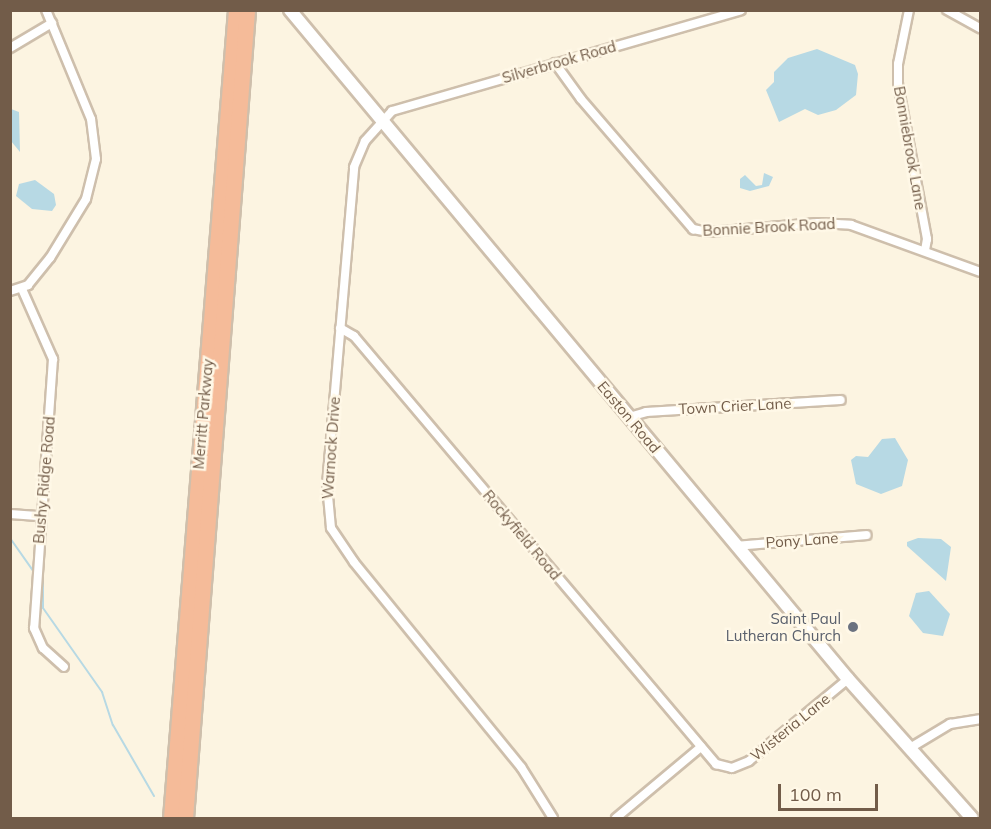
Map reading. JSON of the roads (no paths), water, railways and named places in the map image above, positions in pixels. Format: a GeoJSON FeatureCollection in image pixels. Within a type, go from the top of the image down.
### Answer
{"type":"FeatureCollection","features":[{"type":"Feature","properties":{"kind":"highway","name":"Merritt Parkway"},"geometry":{"type":"LineString","coordinates":[[171,819],[236,10]]}},
{"type":"Feature","properties":{"kind":"highway","name":"Merritt Parkway"},"geometry":{"type":"LineString","coordinates":[[185,819],[247,10]]}},
{"type":"Feature","properties":{"kind":"main road","name":"Easton Road"},"geometry":{"type":"LineString","coordinates":[[290,10],[848,679],[972,819]]}},
{"type":"Feature","properties":{"kind":"street"},"geometry":{"type":"LineString","coordinates":[[10,291],[22,288],[39,274],[83,206],[96,159],[91,119],[46,10]]}},
{"type":"Feature","properties":{"kind":"street","name":"Bonniebrook Lane"},"geometry":{"type":"LineString","coordinates":[[909,10],[898,84],[927,239],[925,250]]}},
{"type":"Feature","properties":{"kind":"street"},"geometry":{"type":"LineString","coordinates":[[946,10],[981,28]]}},
{"type":"Feature","properties":{"kind":"street","name":"Silverbrook Road"},"geometry":{"type":"LineString","coordinates":[[382,119],[392,111],[739,11]]}},
{"type":"Feature","properties":{"kind":"street"},"geometry":{"type":"LineString","coordinates":[[10,48],[52,23]]}},
{"type":"Feature","properties":{"kind":"street","name":"Bonnie Brook Road"},"geometry":{"type":"LineString","coordinates":[[555,63],[581,99],[693,229],[709,232],[841,223],[925,250],[981,272]]}},
{"type":"Feature","properties":{"kind":"street","name":"Warnock Drive"},"geometry":{"type":"LineString","coordinates":[[382,119],[362,146],[354,167],[327,485],[333,532],[521,767],[553,819]]}},
{"type":"Feature","properties":{"kind":"street","name":"Bushy Ridge Road"},"geometry":{"type":"LineString","coordinates":[[22,288],[53,358],[35,633],[43,648],[64,667]]}},
{"type":"Feature","properties":{"kind":"street","name":"Rockyfield Road"},"geometry":{"type":"LineString","coordinates":[[340,328],[351,333],[368,352],[701,747]]}},
{"type":"Feature","properties":{"kind":"street","name":"Town Crier Lane"},"geometry":{"type":"LineString","coordinates":[[629,417],[646,412],[839,400]]}},
{"type":"Feature","properties":{"kind":"street"},"geometry":{"type":"LineString","coordinates":[[10,514],[41,516]]}},
{"type":"Feature","properties":{"kind":"street","name":"Pony Lane"},"geometry":{"type":"LineString","coordinates":[[736,546],[867,535]]}},
{"type":"Feature","properties":{"kind":"street","name":"Wisteria Lane"},"geometry":{"type":"LineString","coordinates":[[701,747],[722,767],[740,766],[848,679]]}},
{"type":"Feature","properties":{"kind":"street"},"geometry":{"type":"LineString","coordinates":[[910,748],[950,724],[978,720]]}},
{"type":"Feature","properties":{"kind":"street"},"geometry":{"type":"LineString","coordinates":[[616,819],[701,747]]}},
{"type":"Feature","properties":{"kind":"water"},"geometry":{"type":"Polygon","coordinates":[[[817,49],[855,65],[858,74],[856,95],[836,110],[818,115],[805,109],[779,122],[766,90],[774,82],[774,72],[788,58],[817,49]]]}},
{"type":"Feature","properties":{"kind":"water"},"geometry":{"type":"Polygon","coordinates":[[[11,109],[19,112],[20,152],[11,141],[11,109]]]}},
{"type":"Feature","properties":{"kind":"water"},"geometry":{"type":"Polygon","coordinates":[[[764,173],[773,177],[769,186],[750,191],[740,188],[740,179],[745,175],[756,186],[762,185],[764,173]]]}},
{"type":"Feature","properties":{"kind":"water"},"geometry":{"type":"Polygon","coordinates":[[[35,180],[54,194],[56,205],[52,211],[32,209],[16,196],[19,184],[35,180]]]}},
{"type":"Feature","properties":{"kind":"water"},"geometry":{"type":"Polygon","coordinates":[[[895,438],[908,460],[902,486],[881,494],[856,484],[851,460],[856,456],[868,457],[882,439],[895,438]]]}},
{"type":"Feature","properties":{"kind":"water"},"geometry":{"type":"Polygon","coordinates":[[[918,538],[941,539],[951,547],[946,581],[907,546],[907,542],[918,538]]]}},
{"type":"Feature","properties":{"kind":"water"},"geometry":{"type":"Polygon","coordinates":[[[929,591],[950,614],[943,636],[923,633],[909,616],[916,593],[929,591]]]}},
{"type":"Feature","properties":{"kind":"waterway"},"geometry":{"type":"LineString","coordinates":[[10,538],[34,572]]}},
{"type":"Feature","properties":{"kind":"waterway"},"geometry":{"type":"LineString","coordinates":[[43,578],[43,608],[102,692],[113,725],[154,796]]}},
{"type":"Feature","properties":{"kind":"place","name":"Saint Paul Lutheran Church"},"geometry":{"type":"Point","coordinates":[853,627]}}]}
